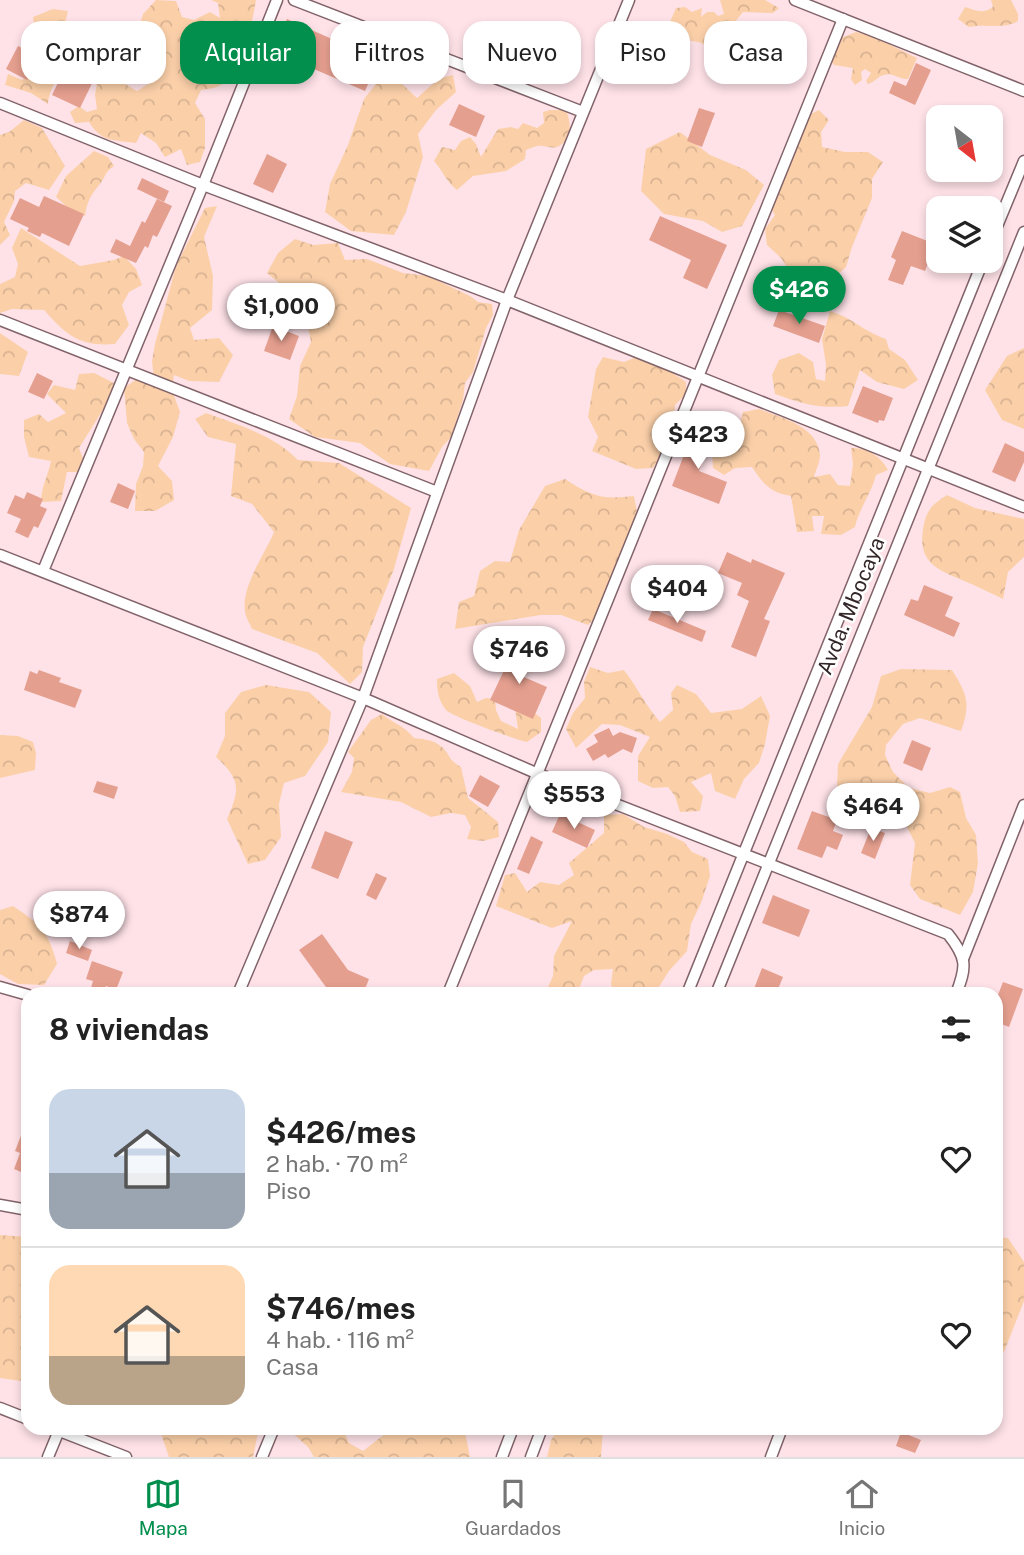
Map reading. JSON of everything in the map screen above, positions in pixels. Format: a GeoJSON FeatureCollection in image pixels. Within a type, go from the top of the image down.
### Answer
{"type":"FeatureCollection","features":[{"type":"Feature","properties":{"kind":"street"},"geometry":{"type":"LineString","coordinates":[[43,572],[277,0]]}},
{"type":"Feature","properties":{"kind":"street"},"geometry":{"type":"LineString","coordinates":[[294,0],[583,112]]}},
{"type":"Feature","properties":{"kind":"street"},"geometry":{"type":"LineString","coordinates":[[241,987],[363,698],[507,300],[629,0]]}},
{"type":"Feature","properties":{"kind":"street"},"geometry":{"type":"LineString","coordinates":[[795,0],[1024,91]]}},
{"type":"Feature","properties":{"kind":"street"},"geometry":{"type":"LineString","coordinates":[[451,987],[842,19]]}},
{"type":"Feature","properties":{"kind":"street"},"geometry":{"type":"LineString","coordinates":[[0,103],[203,186],[507,300],[1024,507]]}},
{"type":"Feature","properties":{"kind":"street"},"geometry":{"type":"LineString","coordinates":[[1003,212],[1024,161]]}},
{"type":"Feature","properties":{"kind":"street","name":"Avda. Mbocaya"},"geometry":{"type":"LineString","coordinates":[[719,987],[1024,232]]}},
{"type":"Feature","properties":{"kind":"street"},"geometry":{"type":"LineString","coordinates":[[690,987],[978,273]]}},
{"type":"Feature","properties":{"kind":"street"},"geometry":{"type":"LineString","coordinates":[[0,320],[437,492]]}},
{"type":"Feature","properties":{"kind":"street"},"geometry":{"type":"LineString","coordinates":[[0,555],[363,698],[536,773],[948,934],[960,949],[964,972],[959,987]]}},
{"type":"Feature","properties":{"kind":"street"},"geometry":{"type":"LineString","coordinates":[[962,960],[1024,805]]}},
{"type":"Feature","properties":{"kind":"street"},"geometry":{"type":"LineString","coordinates":[[0,987],[21,993]]}},
{"type":"Feature","properties":{"kind":"street"},"geometry":{"type":"LineString","coordinates":[[0,1205],[21,1209]]}},
{"type":"Feature","properties":{"kind":"street"},"geometry":{"type":"LineString","coordinates":[[0,1408],[21,1416]]}},
{"type":"Feature","properties":{"kind":"street"},"geometry":{"type":"LineString","coordinates":[[48,1457],[55,1435]]}},
{"type":"Feature","properties":{"kind":"street"},"geometry":{"type":"LineString","coordinates":[[72,1435],[126,1457]]}},
{"type":"Feature","properties":{"kind":"street"},"geometry":{"type":"LineString","coordinates":[[262,1457],[271,1435]]}},
{"type":"Feature","properties":{"kind":"street"},"geometry":{"type":"LineString","coordinates":[[502,1457],[510,1435]]}},
{"type":"Feature","properties":{"kind":"street"},"geometry":{"type":"LineString","coordinates":[[530,1457],[539,1435]]}},
{"type":"Feature","properties":{"kind":"street"},"geometry":{"type":"LineString","coordinates":[[771,1457],[779,1435]]}},
{"type":"Feature","properties":{"kind":"green space"},"geometry":{"type":"Polygon","coordinates":[[[156,0],[176,1],[182,17],[194,20],[210,12],[220,18],[218,3],[211,0],[256,0],[252,21],[180,21],[180,84],[223,84],[201,90],[195,103],[205,119],[205,148],[200,162],[187,165],[181,149],[165,157],[156,143],[141,133],[136,143],[103,137],[89,122],[75,123],[70,112],[79,106],[87,112],[97,109],[97,84],[125,84],[137,91],[148,84],[166,84],[166,21],[141,21],[143,14],[156,0]]]}},
{"type":"Feature","properties":{"kind":"green space"},"geometry":{"type":"Polygon","coordinates":[[[720,0],[765,0],[779,8],[773,13],[743,12],[736,21],[704,21],[704,45],[690,41],[690,21],[670,21],[676,8],[685,7],[692,12],[702,8],[701,17],[707,12],[714,12],[718,16],[724,14],[720,0]]]}},
{"type":"Feature","properties":{"kind":"green space"},"geometry":{"type":"Polygon","coordinates":[[[991,0],[1011,0],[1018,14],[1018,21],[1007,25],[969,27],[958,19],[965,7],[986,11],[993,7],[991,0]]]}},
{"type":"Feature","properties":{"kind":"green space"},"geometry":{"type":"Polygon","coordinates":[[[53,9],[68,11],[66,21],[34,21],[33,17],[53,9]]]}},
{"type":"Feature","properties":{"kind":"green space"},"geometry":{"type":"Polygon","coordinates":[[[856,32],[872,36],[917,58],[908,79],[887,74],[868,84],[866,81],[871,73],[865,69],[861,72],[862,80],[855,85],[851,79],[853,68],[834,65],[831,61],[836,40],[856,32]]]}},
{"type":"Feature","properties":{"kind":"green space"},"geometry":{"type":"Polygon","coordinates":[[[8,74],[21,80],[21,84],[54,84],[48,104],[31,93],[5,85],[8,74]]]}},
{"type":"Feature","properties":{"kind":"green space"},"geometry":{"type":"Polygon","coordinates":[[[453,75],[456,92],[436,110],[418,134],[423,157],[406,212],[394,235],[351,231],[325,212],[330,184],[348,145],[364,99],[376,84],[402,84],[417,98],[432,84],[449,84],[449,76],[453,75]]]}},
{"type":"Feature","properties":{"kind":"green space"},"geometry":{"type":"Polygon","coordinates":[[[566,110],[570,125],[567,139],[556,147],[537,146],[526,150],[525,159],[506,171],[473,176],[457,190],[434,161],[442,147],[455,150],[461,141],[470,137],[481,157],[498,129],[518,129],[523,123],[537,128],[544,123],[543,112],[566,110]]]}},
{"type":"Feature","properties":{"kind":"green space"},"geometry":{"type":"Polygon","coordinates":[[[819,110],[829,120],[821,132],[822,147],[845,152],[868,152],[883,162],[872,179],[872,198],[846,267],[834,278],[828,268],[819,270],[812,267],[794,277],[781,258],[767,245],[765,229],[775,215],[768,203],[809,115],[819,110]]]}},
{"type":"Feature","properties":{"kind":"green space"},"geometry":{"type":"Polygon","coordinates":[[[24,120],[42,128],[65,166],[49,190],[26,183],[15,191],[14,201],[4,222],[10,235],[0,245],[0,135],[9,132],[24,120]]]}},
{"type":"Feature","properties":{"kind":"green space"},"geometry":{"type":"Polygon","coordinates":[[[680,132],[710,155],[746,170],[764,185],[742,226],[722,232],[703,221],[664,214],[641,191],[646,149],[680,132]]]}},
{"type":"Feature","properties":{"kind":"green space"},"geometry":{"type":"Polygon","coordinates":[[[94,151],[108,157],[114,166],[92,195],[85,216],[56,197],[66,176],[94,151]]]}},
{"type":"Feature","properties":{"kind":"green space"},"geometry":{"type":"Polygon","coordinates":[[[217,206],[204,237],[213,276],[212,310],[190,328],[194,340],[219,338],[233,355],[219,382],[189,381],[174,375],[172,390],[180,412],[173,437],[158,466],[172,481],[174,500],[155,511],[135,511],[136,484],[143,466],[144,452],[127,423],[124,388],[141,376],[154,380],[152,361],[155,344],[176,266],[205,208],[217,206]]]}},
{"type":"Feature","properties":{"kind":"green space"},"geometry":{"type":"Polygon","coordinates":[[[21,228],[80,266],[124,256],[136,269],[142,285],[129,292],[122,305],[129,325],[115,344],[92,343],[75,338],[44,310],[12,309],[0,313],[0,284],[15,277],[18,264],[12,248],[21,228]]]}},
{"type":"Feature","properties":{"kind":"green space"},"geometry":{"type":"Polygon","coordinates":[[[295,239],[313,245],[338,243],[345,260],[367,259],[403,273],[428,276],[478,302],[492,304],[493,315],[486,328],[473,372],[465,383],[463,400],[451,437],[442,447],[429,471],[390,464],[360,443],[315,437],[289,419],[297,396],[300,366],[311,342],[307,321],[311,296],[285,288],[267,273],[278,253],[295,239]]]}},
{"type":"Feature","properties":{"kind":"green space"},"geometry":{"type":"Polygon","coordinates":[[[830,311],[886,339],[889,349],[905,360],[918,380],[904,389],[877,382],[860,370],[848,406],[811,405],[775,394],[772,375],[779,360],[799,353],[813,362],[816,379],[825,381],[826,365],[822,339],[830,311]]]}},
{"type":"Feature","properties":{"kind":"green space"},"geometry":{"type":"Polygon","coordinates":[[[0,333],[28,352],[19,376],[0,374],[0,333]]]}},
{"type":"Feature","properties":{"kind":"green space"},"geometry":{"type":"Polygon","coordinates":[[[1024,348],[1024,429],[1002,420],[985,390],[1007,356],[1024,348]]]}},
{"type":"Feature","properties":{"kind":"green space"},"geometry":{"type":"Polygon","coordinates":[[[644,354],[686,382],[686,394],[675,405],[672,438],[653,468],[636,469],[592,451],[598,437],[588,417],[596,369],[603,357],[624,362],[644,354]]]}},
{"type":"Feature","properties":{"kind":"green space"},"geometry":{"type":"Polygon","coordinates":[[[94,373],[114,383],[111,397],[79,448],[84,461],[77,472],[67,472],[61,501],[41,502],[51,461],[29,457],[24,437],[24,420],[39,414],[48,422],[66,413],[47,394],[54,385],[75,390],[79,374],[94,373]]]}},
{"type":"Feature","properties":{"kind":"green space"},"geometry":{"type":"Polygon","coordinates":[[[759,409],[797,424],[813,437],[820,455],[814,477],[830,474],[838,485],[850,486],[853,464],[851,448],[872,453],[881,460],[888,470],[876,475],[855,527],[841,535],[821,534],[824,516],[812,516],[814,531],[797,532],[791,496],[768,487],[752,467],[735,468],[724,475],[713,468],[712,452],[722,439],[738,432],[743,412],[759,409]]]}},
{"type":"Feature","properties":{"kind":"green space"},"geometry":{"type":"Polygon","coordinates":[[[206,413],[267,437],[298,460],[339,463],[411,508],[394,569],[363,647],[362,672],[350,684],[317,653],[252,629],[245,612],[246,592],[274,532],[252,504],[231,496],[236,444],[208,437],[195,419],[206,413]]]}},
{"type":"Feature","properties":{"kind":"green space"},"geometry":{"type":"Polygon","coordinates":[[[565,479],[597,495],[634,496],[637,512],[622,548],[624,568],[608,585],[605,609],[588,625],[561,615],[541,615],[455,629],[459,602],[474,596],[480,571],[495,561],[510,562],[519,530],[545,486],[565,479]]]}},
{"type":"Feature","properties":{"kind":"green space"},"geometry":{"type":"Polygon","coordinates":[[[947,495],[975,508],[1024,519],[1024,557],[1008,572],[1003,599],[944,572],[926,557],[922,540],[926,518],[933,505],[947,495]]]}},
{"type":"Feature","properties":{"kind":"green space"},"geometry":{"type":"Polygon","coordinates":[[[590,667],[608,673],[624,670],[660,722],[673,710],[671,693],[677,685],[696,694],[711,713],[742,709],[761,696],[770,716],[765,744],[759,763],[744,779],[735,799],[715,791],[711,773],[691,782],[703,796],[700,811],[680,812],[675,796],[668,787],[653,788],[638,781],[638,756],[650,737],[620,725],[602,724],[576,748],[566,729],[573,713],[585,698],[584,682],[590,667]]]}},
{"type":"Feature","properties":{"kind":"green space"},"geometry":{"type":"Polygon","coordinates":[[[901,669],[952,670],[966,699],[966,713],[961,731],[920,718],[903,724],[886,745],[885,755],[893,772],[909,788],[930,793],[950,787],[960,792],[966,818],[976,835],[978,863],[973,892],[960,915],[920,899],[910,885],[915,843],[902,817],[837,787],[838,764],[872,707],[881,676],[901,669]]]}},
{"type":"Feature","properties":{"kind":"green space"},"geometry":{"type":"Polygon","coordinates":[[[454,673],[470,686],[477,702],[486,698],[495,699],[501,721],[518,729],[515,708],[531,710],[541,718],[541,732],[527,742],[484,728],[446,710],[438,695],[437,679],[454,673]]]}},
{"type":"Feature","properties":{"kind":"green space"},"geometry":{"type":"Polygon","coordinates":[[[266,685],[309,692],[331,712],[328,742],[305,776],[284,783],[279,804],[281,837],[265,860],[248,864],[227,819],[236,785],[230,772],[216,757],[225,736],[225,713],[241,692],[266,685]]]}},
{"type":"Feature","properties":{"kind":"green space"},"geometry":{"type":"Polygon","coordinates":[[[382,714],[414,738],[432,741],[445,750],[453,762],[461,767],[468,798],[498,822],[499,837],[483,841],[467,839],[471,827],[465,815],[451,813],[431,817],[401,802],[341,792],[352,772],[354,758],[348,752],[371,720],[382,714]]]}},
{"type":"Feature","properties":{"kind":"green space"},"geometry":{"type":"Polygon","coordinates":[[[0,735],[18,736],[33,742],[36,753],[35,770],[0,778],[0,735]]]}},
{"type":"Feature","properties":{"kind":"green space"},"geometry":{"type":"Polygon","coordinates":[[[623,814],[644,827],[684,842],[692,852],[708,859],[710,876],[691,924],[687,951],[659,987],[612,987],[613,969],[594,970],[584,976],[580,987],[548,987],[553,976],[554,956],[572,921],[552,928],[496,906],[505,875],[515,873],[527,892],[540,882],[559,885],[574,875],[569,863],[604,833],[604,815],[623,814]]]}},
{"type":"Feature","properties":{"kind":"green space"},"geometry":{"type":"Polygon","coordinates":[[[13,906],[37,924],[47,936],[57,964],[44,985],[18,984],[0,974],[0,910],[13,906]]]}},
{"type":"Feature","properties":{"kind":"green space"},"geometry":{"type":"Polygon","coordinates":[[[0,1235],[21,1236],[21,1381],[0,1378],[0,1235]]]}},
{"type":"Feature","properties":{"kind":"green space"},"geometry":{"type":"Polygon","coordinates":[[[1003,1238],[1008,1238],[1024,1262],[1024,1301],[1004,1352],[1003,1238]]]}},
{"type":"Feature","properties":{"kind":"green space"},"geometry":{"type":"Polygon","coordinates":[[[161,1435],[258,1435],[253,1457],[169,1457],[161,1435]]]}},
{"type":"Feature","properties":{"kind":"green space"},"geometry":{"type":"Polygon","coordinates":[[[295,1435],[346,1435],[349,1443],[363,1451],[384,1435],[466,1435],[470,1457],[314,1457],[295,1435]]]}},
{"type":"Feature","properties":{"kind":"green space"},"geometry":{"type":"Polygon","coordinates":[[[554,1435],[603,1435],[601,1457],[547,1457],[554,1435]]]}},
{"type":"Feature","properties":{"kind":"building"},"geometry":{"type":"Polygon","coordinates":[[[316,32],[330,38],[330,76],[316,70],[316,32]]]}},
{"type":"Feature","properties":{"kind":"building"},"geometry":{"type":"Polygon","coordinates":[[[18,46],[21,48],[21,77],[6,69],[18,46]]]}},
{"type":"Feature","properties":{"kind":"building"},"geometry":{"type":"Polygon","coordinates":[[[916,63],[931,70],[915,105],[889,93],[894,81],[906,86],[916,63]]]}},
{"type":"Feature","properties":{"kind":"building"},"geometry":{"type":"Polygon","coordinates":[[[57,84],[92,84],[80,108],[52,95],[57,84]]]}},
{"type":"Feature","properties":{"kind":"building"},"geometry":{"type":"Polygon","coordinates":[[[349,84],[368,84],[365,91],[349,84]]]}},
{"type":"Feature","properties":{"kind":"building"},"geometry":{"type":"Polygon","coordinates":[[[459,104],[485,116],[476,137],[449,125],[459,104]]]}},
{"type":"Feature","properties":{"kind":"building"},"geometry":{"type":"Polygon","coordinates":[[[699,108],[715,113],[702,147],[687,141],[699,108]]]}},
{"type":"Feature","properties":{"kind":"building"},"geometry":{"type":"Polygon","coordinates":[[[267,154],[287,164],[273,193],[253,184],[267,154]]]}},
{"type":"Feature","properties":{"kind":"building"},"geometry":{"type":"Polygon","coordinates":[[[142,178],[169,191],[164,202],[137,189],[142,178]]]}},
{"type":"Feature","properties":{"kind":"building"},"geometry":{"type":"Polygon","coordinates":[[[44,196],[84,214],[69,246],[42,233],[40,237],[10,219],[20,198],[39,207],[44,196]]]}},
{"type":"Feature","properties":{"kind":"building"},"geometry":{"type":"Polygon","coordinates":[[[157,199],[172,206],[157,237],[153,235],[148,248],[145,246],[136,263],[110,252],[116,239],[130,246],[157,199]]]}},
{"type":"Feature","properties":{"kind":"building"},"geometry":{"type":"Polygon","coordinates":[[[660,216],[727,245],[707,289],[683,278],[691,260],[649,240],[660,216]]]}},
{"type":"Feature","properties":{"kind":"building"},"geometry":{"type":"Polygon","coordinates":[[[902,231],[926,240],[925,271],[911,266],[903,285],[888,280],[896,260],[891,257],[902,231]]]}},
{"type":"Feature","properties":{"kind":"building"},"geometry":{"type":"Polygon","coordinates":[[[779,310],[825,326],[819,343],[773,326],[779,310]]]}},
{"type":"Feature","properties":{"kind":"building"},"geometry":{"type":"Polygon","coordinates":[[[273,326],[299,336],[290,360],[264,351],[273,326]]]}},
{"type":"Feature","properties":{"kind":"building"},"geometry":{"type":"Polygon","coordinates":[[[37,373],[53,381],[44,399],[28,392],[37,373]]]}},
{"type":"Feature","properties":{"kind":"building"},"geometry":{"type":"Polygon","coordinates":[[[863,386],[893,398],[884,421],[879,420],[878,423],[852,413],[863,386]]]}},
{"type":"Feature","properties":{"kind":"building"},"geometry":{"type":"Polygon","coordinates":[[[694,429],[712,436],[699,471],[727,482],[719,504],[672,486],[694,429]]]}},
{"type":"Feature","properties":{"kind":"building"},"geometry":{"type":"Polygon","coordinates":[[[1005,443],[1024,452],[1024,462],[1015,482],[992,472],[1005,443]]]}},
{"type":"Feature","properties":{"kind":"building"},"geometry":{"type":"Polygon","coordinates":[[[118,483],[135,491],[128,509],[110,502],[118,483]]]}},
{"type":"Feature","properties":{"kind":"building"},"geometry":{"type":"Polygon","coordinates":[[[27,492],[43,499],[40,506],[47,509],[38,528],[34,526],[28,538],[15,532],[21,519],[7,513],[15,495],[24,499],[27,492]]]}},
{"type":"Feature","properties":{"kind":"building"},"geometry":{"type":"Polygon","coordinates":[[[727,552],[751,563],[752,559],[785,573],[764,619],[770,621],[756,657],[731,647],[749,601],[737,595],[742,583],[718,573],[727,552]]]}},
{"type":"Feature","properties":{"kind":"building"},"geometry":{"type":"Polygon","coordinates":[[[924,585],[953,597],[945,616],[960,623],[954,637],[904,615],[911,599],[918,601],[924,585]]]}},
{"type":"Feature","properties":{"kind":"building"},"geometry":{"type":"Polygon","coordinates":[[[653,609],[706,631],[702,642],[648,620],[653,609]]]}},
{"type":"Feature","properties":{"kind":"building"},"geometry":{"type":"Polygon","coordinates":[[[518,641],[531,647],[519,675],[547,687],[533,719],[490,700],[518,641]]]}},
{"type":"Feature","properties":{"kind":"building"},"geometry":{"type":"Polygon","coordinates":[[[39,670],[61,678],[59,682],[82,690],[75,708],[24,690],[30,671],[37,674],[39,670]]]}},
{"type":"Feature","properties":{"kind":"building"},"geometry":{"type":"Polygon","coordinates":[[[609,728],[613,736],[620,732],[637,738],[632,753],[623,749],[608,758],[605,754],[593,761],[586,749],[598,742],[594,735],[609,728]]]}},
{"type":"Feature","properties":{"kind":"building"},"geometry":{"type":"Polygon","coordinates":[[[912,740],[931,748],[922,771],[903,763],[912,740]]]}},
{"type":"Feature","properties":{"kind":"building"},"geometry":{"type":"Polygon","coordinates":[[[480,775],[500,786],[488,807],[469,796],[480,775]]]}},
{"type":"Feature","properties":{"kind":"building"},"geometry":{"type":"Polygon","coordinates":[[[97,781],[118,787],[114,799],[93,792],[97,781]]]}},
{"type":"Feature","properties":{"kind":"building"},"geometry":{"type":"Polygon","coordinates":[[[812,811],[837,820],[833,831],[843,835],[837,850],[827,846],[822,858],[797,849],[812,811]]]}},
{"type":"Feature","properties":{"kind":"building"},"geometry":{"type":"Polygon","coordinates":[[[560,814],[595,830],[587,848],[552,832],[560,814]]]}},
{"type":"Feature","properties":{"kind":"building"},"geometry":{"type":"Polygon","coordinates":[[[871,828],[885,833],[875,859],[861,853],[871,828]]]}},
{"type":"Feature","properties":{"kind":"building"},"geometry":{"type":"Polygon","coordinates":[[[325,831],[353,842],[338,879],[311,868],[325,831]]]}},
{"type":"Feature","properties":{"kind":"building"},"geometry":{"type":"Polygon","coordinates":[[[531,836],[543,842],[529,874],[517,869],[531,836]]]}},
{"type":"Feature","properties":{"kind":"building"},"geometry":{"type":"Polygon","coordinates":[[[376,873],[387,878],[376,900],[366,895],[376,873]]]}},
{"type":"Feature","properties":{"kind":"building"},"geometry":{"type":"Polygon","coordinates":[[[773,895],[810,910],[799,937],[762,923],[773,895]]]}},
{"type":"Feature","properties":{"kind":"building"},"geometry":{"type":"Polygon","coordinates":[[[322,934],[348,970],[369,979],[366,987],[326,987],[299,950],[322,934]]]}},
{"type":"Feature","properties":{"kind":"building"},"geometry":{"type":"Polygon","coordinates":[[[70,941],[92,950],[88,961],[66,953],[70,941]]]}},
{"type":"Feature","properties":{"kind":"building"},"geometry":{"type":"Polygon","coordinates":[[[92,961],[123,972],[117,987],[91,987],[93,981],[86,979],[92,961]]]}},
{"type":"Feature","properties":{"kind":"building"},"geometry":{"type":"Polygon","coordinates":[[[762,968],[783,977],[779,987],[755,987],[762,968]]]}},
{"type":"Feature","properties":{"kind":"building"},"geometry":{"type":"Polygon","coordinates":[[[1003,982],[1023,989],[1009,1027],[1003,1025],[1003,982]]]}},
{"type":"Feature","properties":{"kind":"building"},"geometry":{"type":"Polygon","coordinates":[[[21,1136],[21,1172],[14,1169],[20,1153],[15,1151],[21,1136]]]}},
{"type":"Feature","properties":{"kind":"building"},"geometry":{"type":"Polygon","coordinates":[[[900,1435],[921,1440],[915,1453],[896,1446],[900,1435]]]}}]}
